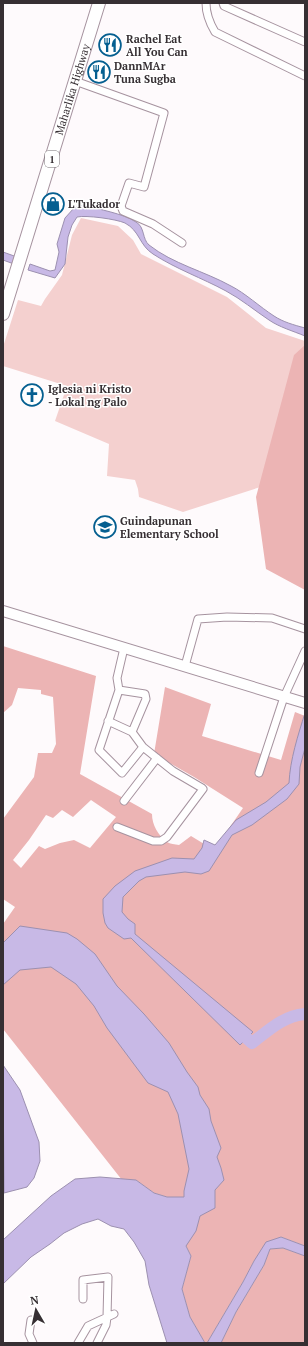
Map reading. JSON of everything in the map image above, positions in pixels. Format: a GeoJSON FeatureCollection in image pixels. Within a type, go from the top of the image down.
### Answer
{"type":"FeatureCollection","features":[{"type":"Feature","properties":{"kind":"highway","name":"Maharlika Highway"},"geometry":{"type":"LineString","coordinates":[[3,314],[99,3]]}},
{"type":"Feature","properties":{"kind":"main road"},"geometry":{"type":"LineString","coordinates":[[3,611],[305,703]]}},
{"type":"Feature","properties":{"kind":"street"},"geometry":{"type":"LineString","coordinates":[[206,3],[206,13],[215,32],[305,76]]}},
{"type":"Feature","properties":{"kind":"street"},"geometry":{"type":"LineString","coordinates":[[223,3],[224,6],[305,42]]}},
{"type":"Feature","properties":{"kind":"street"},"geometry":{"type":"LineString","coordinates":[[75,81],[164,113],[144,187],[129,183],[121,206],[123,211],[153,224],[182,244]]}},
{"type":"Feature","properties":{"kind":"street"},"geometry":{"type":"LineString","coordinates":[[185,666],[198,619],[227,617],[272,618],[305,629]]}},
{"type":"Feature","properties":{"kind":"street"},"geometry":{"type":"LineString","coordinates":[[124,648],[117,678],[119,690],[99,750],[122,774],[144,747]]}},
{"type":"Feature","properties":{"kind":"street"},"geometry":{"type":"LineString","coordinates":[[259,773],[284,697],[305,651]]}},
{"type":"Feature","properties":{"kind":"street"},"geometry":{"type":"LineString","coordinates":[[119,690],[145,694],[146,696],[132,732]]}},
{"type":"Feature","properties":{"kind":"street"},"geometry":{"type":"LineString","coordinates":[[108,721],[132,732],[144,747],[173,771],[202,788],[167,837],[160,841],[153,841],[117,827]]}},
{"type":"Feature","properties":{"kind":"street"},"geometry":{"type":"LineString","coordinates":[[124,801],[157,758]]}},
{"type":"Feature","properties":{"kind":"street"},"geometry":{"type":"LineString","coordinates":[[83,1299],[83,1280],[108,1277],[111,1315],[97,1343]]}},
{"type":"Feature","properties":{"kind":"street"},"geometry":{"type":"LineString","coordinates":[[78,1343],[88,1326],[111,1315]]}},
{"type":"Feature","properties":{"kind":"street"},"geometry":{"type":"LineString","coordinates":[[31,1320],[29,1334],[33,1343]]}},
{"type":"Feature","properties":{"kind":"shaded area"},"geometry":{"type":"Polygon","coordinates":[[[84,205],[118,214],[136,222],[141,227],[145,240],[158,252],[236,289],[277,318],[305,328],[305,336],[282,327],[232,294],[153,254],[148,250],[130,226],[115,220],[94,217],[77,217],[72,225],[68,237],[65,264],[55,278],[28,270],[30,264],[50,271],[55,270],[59,252],[57,244],[65,218],[74,208],[84,205]]]}},
{"type":"Feature","properties":{"kind":"shaded area"},"geometry":{"type":"Polygon","coordinates":[[[81,218],[118,226],[133,240],[141,254],[227,297],[266,328],[305,341],[305,381],[279,481],[183,512],[139,497],[135,480],[107,476],[109,444],[55,421],[67,386],[3,366],[3,347],[18,300],[41,306],[62,275],[72,235],[81,218]]]}},
{"type":"Feature","properties":{"kind":"shaded area"},"geometry":{"type":"Polygon","coordinates":[[[3,252],[17,257],[14,264],[3,260],[3,252]]]}},
{"type":"Feature","properties":{"kind":"shaded area"},"geometry":{"type":"Polygon","coordinates":[[[305,345],[305,590],[266,569],[256,497],[294,355],[305,345]]]}},
{"type":"Feature","properties":{"kind":"shaded area"},"geometry":{"type":"Polygon","coordinates":[[[3,646],[96,676],[80,774],[152,814],[156,830],[167,842],[179,845],[191,836],[214,850],[243,808],[154,754],[165,687],[211,704],[202,736],[281,760],[295,712],[305,716],[305,1246],[281,1237],[254,1261],[207,1343],[205,1343],[190,1317],[182,1289],[191,1256],[186,1246],[185,1198],[167,1197],[154,1193],[136,1180],[122,1180],[3,1029],[3,924],[15,907],[3,899],[3,819],[34,777],[38,753],[52,753],[56,744],[53,697],[41,694],[41,690],[18,688],[12,705],[3,713],[3,646]],[[91,800],[73,817],[62,810],[53,818],[46,815],[13,860],[21,868],[39,846],[45,849],[60,843],[74,840],[90,848],[116,817],[91,800]]]}},
{"type":"Feature","properties":{"kind":"shaded area"},"geometry":{"type":"Polygon","coordinates":[[[305,713],[305,748],[300,767],[299,784],[287,799],[252,825],[232,835],[209,871],[201,874],[185,872],[146,877],[139,881],[123,897],[122,912],[135,924],[135,934],[253,1032],[240,1045],[131,938],[124,939],[108,928],[105,923],[103,913],[103,899],[115,886],[135,871],[172,858],[194,859],[202,848],[204,840],[215,845],[236,820],[266,802],[289,783],[297,739],[305,713]]]}},
{"type":"Feature","properties":{"kind":"shaded area"},"geometry":{"type":"Polygon","coordinates":[[[20,926],[67,933],[95,954],[117,986],[169,1043],[198,1087],[200,1095],[209,1109],[211,1121],[221,1148],[217,1157],[224,1180],[215,1190],[215,1208],[200,1216],[196,1231],[186,1246],[191,1256],[182,1289],[190,1317],[205,1343],[167,1343],[149,1285],[145,1261],[134,1242],[124,1229],[111,1226],[98,1219],[82,1224],[64,1233],[31,1257],[3,1284],[3,1240],[51,1196],[75,1179],[100,1177],[136,1180],[154,1193],[167,1197],[184,1197],[189,1169],[178,1114],[168,1092],[148,1083],[107,1028],[94,1006],[76,984],[51,967],[20,970],[3,985],[3,943],[20,926]]]}},
{"type":"Feature","properties":{"kind":"shaded area"},"geometry":{"type":"Polygon","coordinates":[[[3,1065],[20,1090],[39,1142],[40,1161],[34,1178],[27,1187],[4,1193],[3,1065]]]}},
{"type":"Feature","properties":{"kind":"shaded area"},"geometry":{"type":"Polygon","coordinates":[[[281,1237],[305,1246],[305,1256],[283,1248],[270,1249],[264,1265],[236,1312],[221,1343],[207,1343],[266,1242],[281,1237]]]}},
{"type":"Feature","properties":{"kind":"shaded area"},"geometry":{"type":"Polygon","coordinates":[[[283,1248],[305,1256],[305,1343],[221,1343],[236,1312],[264,1265],[270,1249],[283,1248]]]}},
{"type":"Feature","properties":{"kind":"waterway"},"geometry":{"type":"LineString","coordinates":[[235,1028],[252,1043],[283,1021],[297,1015],[305,1014]]}},
{"type":"Feature","properties":{"kind":"place","name":"Rachel Eat All You Can"},"geometry":{"type":"Point","coordinates":[110,45]}},
{"type":"Feature","properties":{"kind":"place","name":"DannMAr Tuna Sugba"},"geometry":{"type":"Point","coordinates":[99,72]}},
{"type":"Feature","properties":{"kind":"place","name":"L'Tukador"},"geometry":{"type":"Point","coordinates":[53,204]}},
{"type":"Feature","properties":{"kind":"place","name":"Iglesia ni Kristo - Lokal ng Palo"},"geometry":{"type":"Point","coordinates":[32,395]}},
{"type":"Feature","properties":{"kind":"place","name":"Guindapunan Elementary School"},"geometry":{"type":"Point","coordinates":[105,527]}}]}
